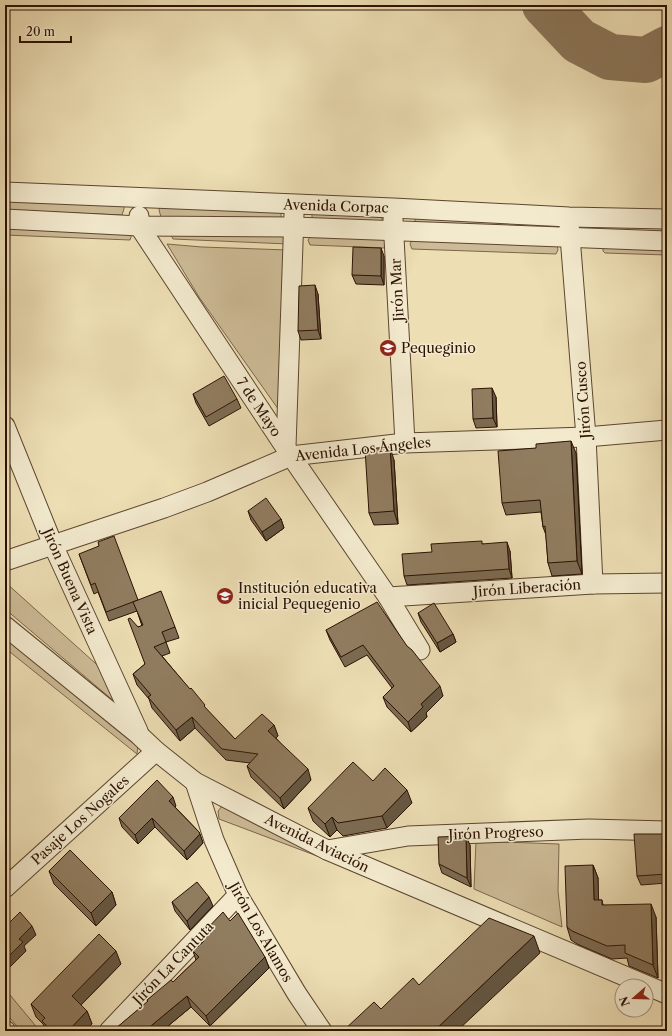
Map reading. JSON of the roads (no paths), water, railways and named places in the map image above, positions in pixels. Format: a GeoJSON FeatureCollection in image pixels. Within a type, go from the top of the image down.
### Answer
{"type":"FeatureCollection","features":[{"type":"Feature","properties":{"kind":"street","name":"Avenida Corpac"},"geometry":{"type":"LineString","coordinates":[[5,192],[569,217],[667,219]]}},
{"type":"Feature","properties":{"kind":"street"},"geometry":{"type":"LineString","coordinates":[[139,199],[139,226]]}},
{"type":"Feature","properties":{"kind":"street"},"geometry":{"type":"LineString","coordinates":[[288,452],[294,204]]}},
{"type":"Feature","properties":{"kind":"street","name":"Jirón Mar"},"geometry":{"type":"LineString","coordinates":[[393,208],[405,443]]}},
{"type":"Feature","properties":{"kind":"street","name":"Jirón Cusco"},"geometry":{"type":"LineString","coordinates":[[569,217],[586,437],[594,584]]}},
{"type":"Feature","properties":{"kind":"street","name":"Avenida Corpac"},"geometry":{"type":"LineString","coordinates":[[5,219],[139,226],[294,227],[667,241]]}},
{"type":"Feature","properties":{"kind":"street","name":"7 de Mayo"},"geometry":{"type":"LineString","coordinates":[[139,226],[288,452],[388,597],[420,650]]}},
{"type":"Feature","properties":{"kind":"street","name":"Jirón Buena Vista"},"geometry":{"type":"LineString","coordinates":[[5,426],[53,545],[139,735]]}},
{"type":"Feature","properties":{"kind":"street","name":"Avenida Los Ángeles"},"geometry":{"type":"LineString","coordinates":[[5,561],[164,508],[207,492],[288,452],[405,443],[586,437],[667,430]]}},
{"type":"Feature","properties":{"kind":"street","name":"Jirón Liberación"},"geometry":{"type":"LineString","coordinates":[[388,597],[594,584],[667,583]]}},
{"type":"Feature","properties":{"kind":"street","name":"Avenida Aviación"},"geometry":{"type":"LineString","coordinates":[[5,626],[195,782],[327,850],[667,994]]}},
{"type":"Feature","properties":{"kind":"street","name":"Pasaje Los Nogales"},"geometry":{"type":"LineString","coordinates":[[5,888],[156,751]]}},
{"type":"Feature","properties":{"kind":"street","name":"Jirón Los Alamos"},"geometry":{"type":"LineString","coordinates":[[195,782],[214,840],[238,895],[297,994],[322,1031]]}},
{"type":"Feature","properties":{"kind":"street","name":"Jirón Progreso"},"geometry":{"type":"LineString","coordinates":[[327,850],[408,836],[589,829],[667,831]]}},
{"type":"Feature","properties":{"kind":"street","name":"Jirón La Cantuta"},"geometry":{"type":"LineString","coordinates":[[109,1031],[238,895]]}},
{"type":"Feature","properties":{"kind":"place","name":"Pequeginio"},"geometry":{"type":"Point","coordinates":[388,348]}},
{"type":"Feature","properties":{"kind":"place","name":"Institución educativa inicial Pequegenio"},"geometry":{"type":"Point","coordinates":[225,596]}}]}
